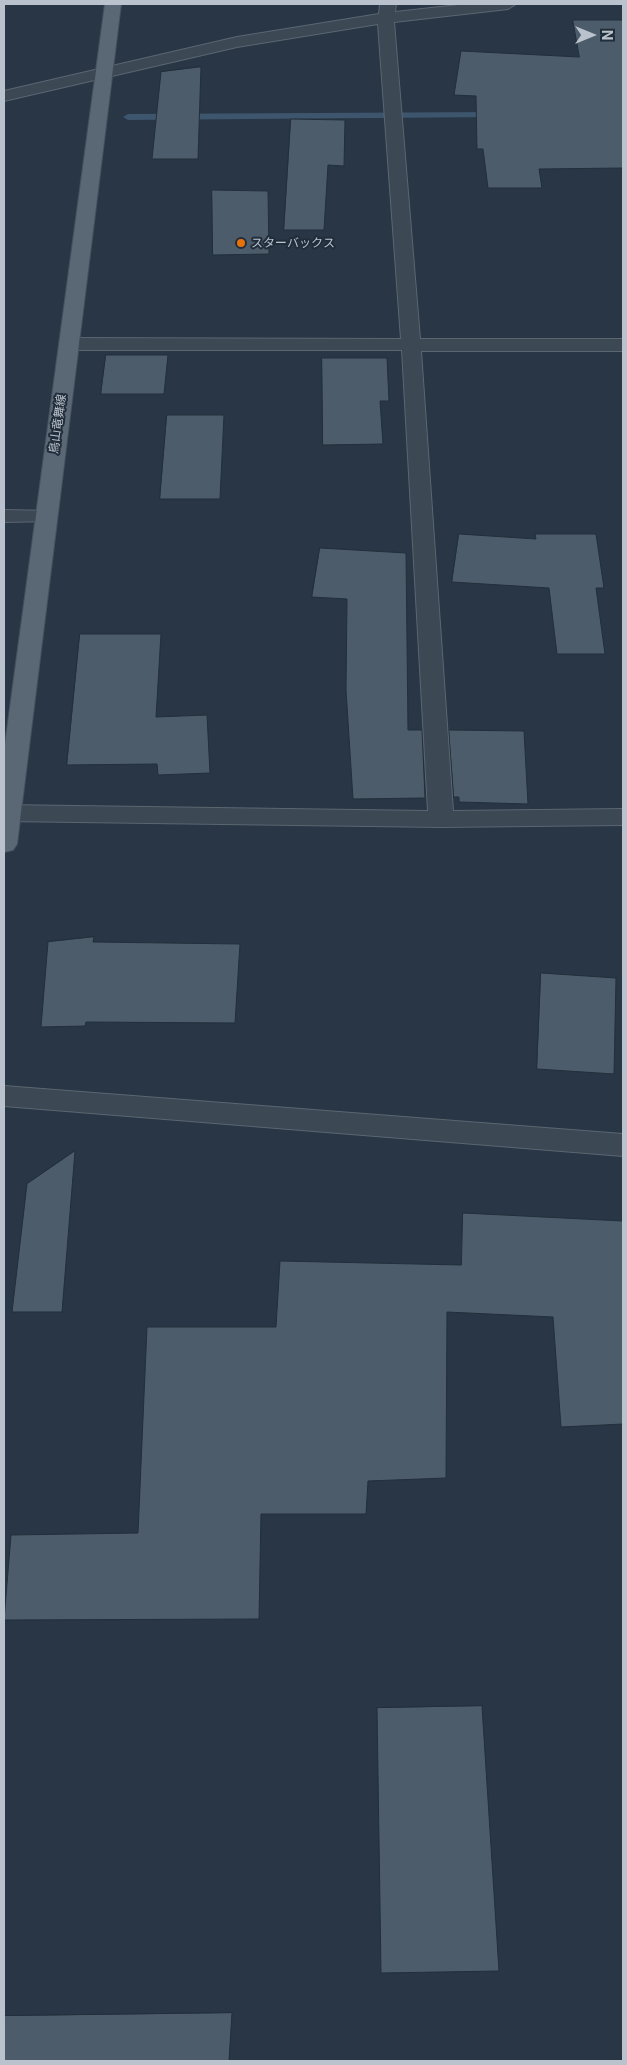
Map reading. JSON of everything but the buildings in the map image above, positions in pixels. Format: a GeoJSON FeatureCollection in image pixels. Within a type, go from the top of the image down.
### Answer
{"type":"FeatureCollection","features":[{"type":"Feature","properties":{"kind":"main road","name":"鳥山竜舞線"},"geometry":{"type":"LineString","coordinates":[[4,844],[6,813],[113,4]]}},
{"type":"Feature","properties":{"kind":"street"},"geometry":{"type":"LineString","coordinates":[[4,96],[105,70],[387,11],[508,4]]}},
{"type":"Feature","properties":{"kind":"street"},"geometry":{"type":"LineString","coordinates":[[387,11],[411,344],[441,819]]}},
{"type":"Feature","properties":{"kind":"street"},"geometry":{"type":"LineString","coordinates":[[68,344],[623,345]]}},
{"type":"Feature","properties":{"kind":"street"},"geometry":{"type":"LineString","coordinates":[[4,516],[45,516]]}},
{"type":"Feature","properties":{"kind":"street"},"geometry":{"type":"LineString","coordinates":[[6,813],[622,822]]}},
{"type":"Feature","properties":{"kind":"street"},"geometry":{"type":"LineString","coordinates":[[4,1096],[623,1145]]}},
{"type":"Feature","properties":{"kind":"waterway"},"geometry":{"type":"LineString","coordinates":[[128,117],[497,115]]}},
{"type":"Feature","properties":{"kind":"place","name":"スターバックス"},"geometry":{"type":"Point","coordinates":[241,243]}}]}
